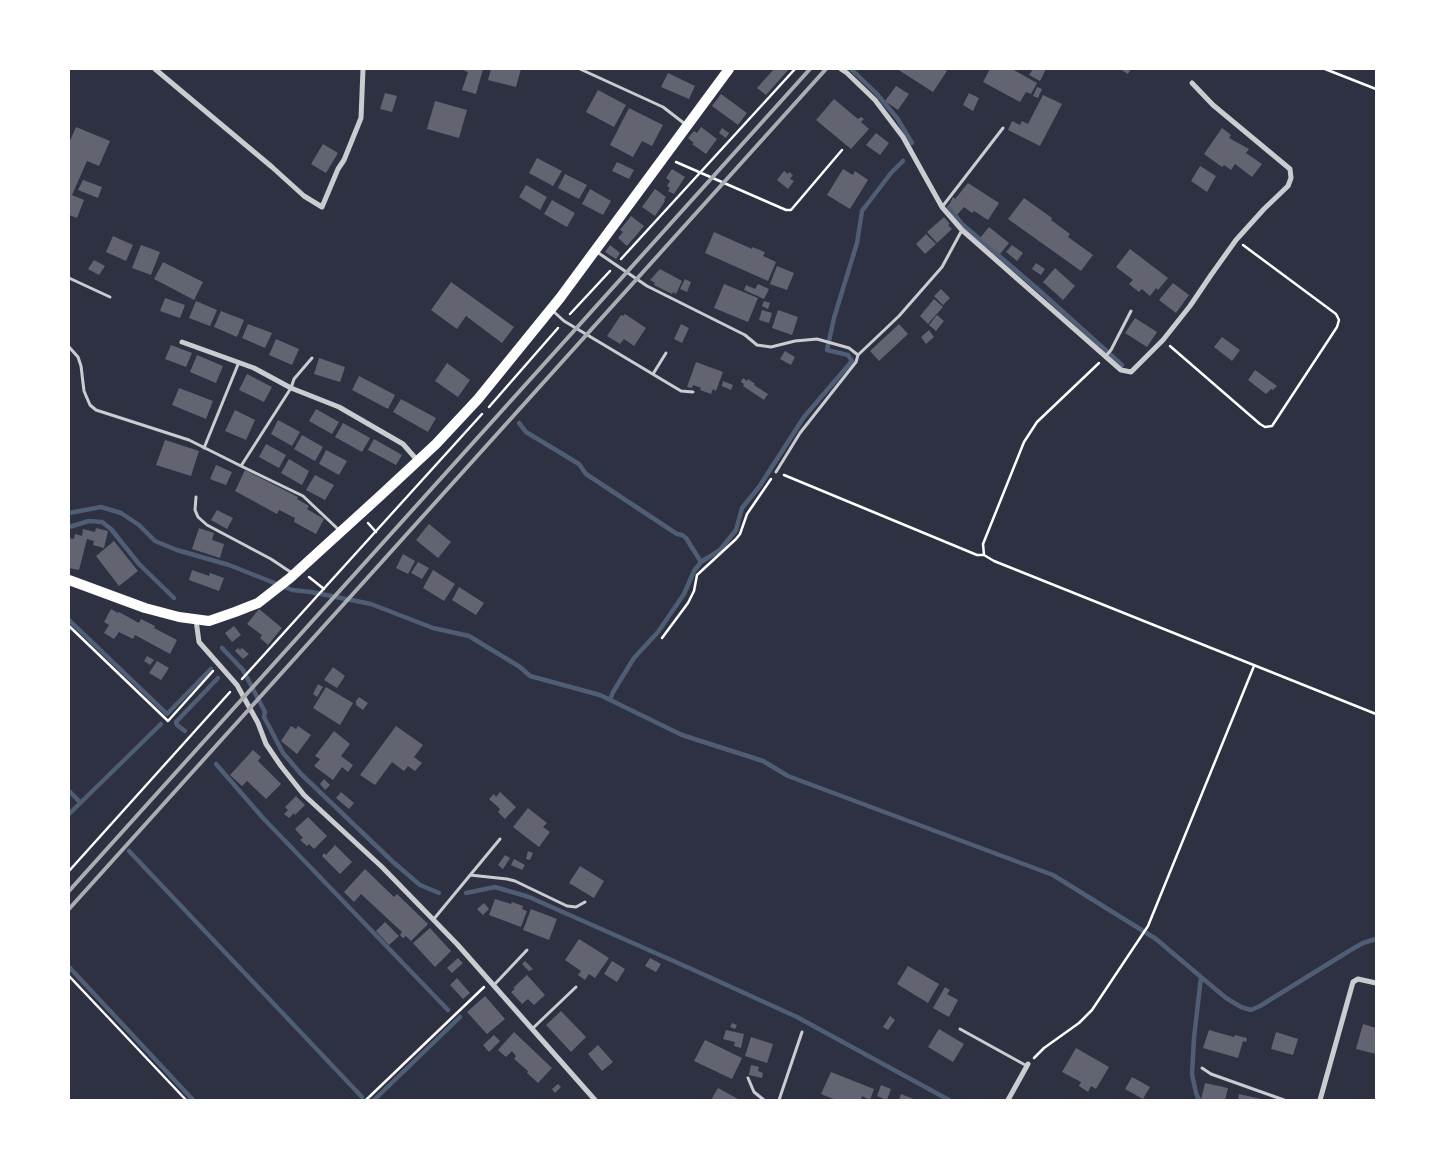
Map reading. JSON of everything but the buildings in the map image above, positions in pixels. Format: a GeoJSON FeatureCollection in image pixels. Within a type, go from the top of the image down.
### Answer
{"type":"FeatureCollection","features":[{"type":"Feature","properties":{"kind":"main road"},"geometry":{"type":"LineString","coordinates":[[69,580],[145,608],[179,617],[209,621],[258,603],[295,574],[418,461],[478,399],[550,309],[729,69]]}},
{"type":"Feature","properties":{"kind":"street"},"geometry":{"type":"LineString","coordinates":[[154,69],[304,196],[322,207],[361,118],[363,69]]}},
{"type":"Feature","properties":{"kind":"street"},"geometry":{"type":"LineString","coordinates":[[841,69],[875,100],[903,137],[942,207],[962,230],[1121,370],[1131,372],[1163,340],[1190,306],[1236,240],[1288,186],[1291,178],[1290,169],[1213,105],[1192,83]]}},
{"type":"Feature","properties":{"kind":"street"},"geometry":{"type":"LineString","coordinates":[[182,342],[254,368],[290,388],[339,407],[403,444],[418,461]]}},
{"type":"Feature","properties":{"kind":"street"},"geometry":{"type":"LineString","coordinates":[[196,619],[199,642],[238,684],[258,723],[266,744],[280,766],[304,795],[382,867],[433,920],[492,983],[595,1100]]}},
{"type":"Feature","properties":{"kind":"street"},"geometry":{"type":"LineString","coordinates":[[1320,1100],[1353,982],[1358,979],[1376,983]]}},
{"type":"Feature","properties":{"kind":"street"},"geometry":{"type":"LineString","coordinates":[[1008,1100],[1027,1065]]}},
{"type":"Feature","properties":{"kind":"lane"},"geometry":{"type":"LineString","coordinates":[[580,69],[663,107],[686,125]]}},
{"type":"Feature","properties":{"kind":"lane"},"geometry":{"type":"LineString","coordinates":[[942,207],[1002,128]]}},
{"type":"Feature","properties":{"kind":"lane"},"geometry":{"type":"LineString","coordinates":[[776,472],[800,433],[856,362],[858,355],[899,316],[942,267],[962,230]]}},
{"type":"Feature","properties":{"kind":"lane"},"geometry":{"type":"LineString","coordinates":[[594,250],[647,286],[745,335],[756,345],[771,347],[817,339],[849,348],[858,355]]}},
{"type":"Feature","properties":{"kind":"lane"},"geometry":{"type":"LineString","coordinates":[[69,278],[110,297]]}},
{"type":"Feature","properties":{"kind":"lane"},"geometry":{"type":"LineString","coordinates":[[550,309],[564,321],[681,391],[693,392]]}},
{"type":"Feature","properties":{"kind":"lane"},"geometry":{"type":"LineString","coordinates":[[1105,356],[1111,350],[1131,310]]}},
{"type":"Feature","properties":{"kind":"lane"},"geometry":{"type":"LineString","coordinates":[[69,347],[78,357],[84,392],[90,405],[96,410],[189,440],[303,496],[341,532]]}},
{"type":"Feature","properties":{"kind":"lane"},"geometry":{"type":"LineString","coordinates":[[653,374],[666,353]]}},
{"type":"Feature","properties":{"kind":"lane"},"geometry":{"type":"LineString","coordinates":[[242,466],[294,379],[312,358]]}},
{"type":"Feature","properties":{"kind":"lane"},"geometry":{"type":"LineString","coordinates":[[204,448],[239,362]]}},
{"type":"Feature","properties":{"kind":"lane"},"geometry":{"type":"LineString","coordinates":[[196,497],[195,510],[198,517],[207,525],[295,574]]}},
{"type":"Feature","properties":{"kind":"lane"},"geometry":{"type":"LineString","coordinates":[[433,920],[500,839]]}},
{"type":"Feature","properties":{"kind":"lane"},"geometry":{"type":"LineString","coordinates":[[470,875],[515,881],[567,906],[576,907],[585,902]]}},
{"type":"Feature","properties":{"kind":"lane"},"geometry":{"type":"LineString","coordinates":[[492,983],[528,950]]}},
{"type":"Feature","properties":{"kind":"lane"},"geometry":{"type":"LineString","coordinates":[[532,1029],[576,987]]}},
{"type":"Feature","properties":{"kind":"lane"},"geometry":{"type":"LineString","coordinates":[[960,1029],[1027,1065]]}},
{"type":"Feature","properties":{"kind":"lane"},"geometry":{"type":"LineString","coordinates":[[780,1100],[802,1032]]}},
{"type":"Feature","properties":{"kind":"lane"},"geometry":{"type":"LineString","coordinates":[[1202,1068],[1211,1074],[1284,1100]]}},
{"type":"Feature","properties":{"kind":"lane"},"geometry":{"type":"LineString","coordinates":[[748,1078],[754,1092],[764,1100]]}},
{"type":"Feature","properties":{"kind":"path"},"geometry":{"type":"LineString","coordinates":[[1325,69],[1376,89]]}},
{"type":"Feature","properties":{"kind":"path"},"geometry":{"type":"LineString","coordinates":[[664,156],[786,210],[791,210],[842,150]]}},
{"type":"Feature","properties":{"kind":"path"},"geometry":{"type":"LineString","coordinates":[[1163,340],[1260,424],[1265,427],[1272,426],[1337,327],[1339,320],[1336,314],[1236,240]]}},
{"type":"Feature","properties":{"kind":"path"},"geometry":{"type":"LineString","coordinates":[[984,555],[983,544],[1024,442],[1037,422],[1105,356]]}},
{"type":"Feature","properties":{"kind":"path"},"geometry":{"type":"LineString","coordinates":[[662,638],[688,603],[694,591],[697,574],[740,534],[747,514],[776,472],[977,555],[984,555],[994,561],[1376,714]]}},
{"type":"Feature","properties":{"kind":"path"},"geometry":{"type":"LineString","coordinates":[[69,871],[324,589],[295,574]]}},
{"type":"Feature","properties":{"kind":"path"},"geometry":{"type":"LineString","coordinates":[[69,626],[168,721],[219,664]]}},
{"type":"Feature","properties":{"kind":"path"},"geometry":{"type":"LineString","coordinates":[[1027,1065],[1044,1048],[1079,1024],[1092,1010],[1148,926],[1254,666]]}},
{"type":"Feature","properties":{"kind":"path"},"geometry":{"type":"LineString","coordinates":[[69,976],[186,1100]]}},
{"type":"Feature","properties":{"kind":"path"},"geometry":{"type":"LineString","coordinates":[[366,1100],[492,983]]}},
{"type":"Feature","properties":{"kind":"waterway"},"geometry":{"type":"LineString","coordinates":[[851,69],[876,93],[897,118],[912,143]]}},
{"type":"Feature","properties":{"kind":"waterway"},"geometry":{"type":"LineString","coordinates":[[610,700],[634,658],[658,632],[684,594],[694,571],[701,562],[720,550],[736,530],[742,508],[759,487],[804,417],[852,361],[848,355],[827,350],[834,318],[857,243],[862,211],[891,173],[903,161]]}},
{"type":"Feature","properties":{"kind":"waterway"},"geometry":{"type":"LineString","coordinates":[[949,207],[962,224],[1122,365]]}},
{"type":"Feature","properties":{"kind":"waterway"},"geometry":{"type":"LineString","coordinates":[[519,423],[526,432],[579,464],[586,474],[686,538],[701,562]]}},
{"type":"Feature","properties":{"kind":"waterway"},"geometry":{"type":"LineString","coordinates":[[69,513],[101,507],[121,513],[139,525],[155,541],[177,550],[229,565],[292,590],[371,604],[433,628],[469,636],[520,667],[530,676],[600,695],[682,735],[763,761],[788,776],[1053,875],[1156,939],[1226,998],[1241,1007],[1251,1010],[1260,1006],[1349,951],[1363,943],[1376,939]]}},
{"type":"Feature","properties":{"kind":"waterway"},"geometry":{"type":"LineString","coordinates":[[69,527],[89,521],[102,522],[111,529],[139,564],[174,598]]}},
{"type":"Feature","properties":{"kind":"waterway"},"geometry":{"type":"LineString","coordinates":[[69,620],[167,714],[211,669]]}},
{"type":"Feature","properties":{"kind":"waterway"},"geometry":{"type":"LineString","coordinates":[[222,648],[243,670],[265,712],[264,717],[283,753],[301,774],[392,861],[420,885],[439,893]]}},
{"type":"Feature","properties":{"kind":"waterway"},"geometry":{"type":"LineString","coordinates":[[185,731],[176,722],[218,678]]}},
{"type":"Feature","properties":{"kind":"waterway"},"geometry":{"type":"LineString","coordinates":[[69,814],[161,724]]}},
{"type":"Feature","properties":{"kind":"waterway"},"geometry":{"type":"LineString","coordinates":[[216,764],[263,818],[448,1010]]}},
{"type":"Feature","properties":{"kind":"waterway"},"geometry":{"type":"LineString","coordinates":[[69,791],[80,802]]}},
{"type":"Feature","properties":{"kind":"waterway"},"geometry":{"type":"LineString","coordinates":[[129,851],[362,1097]]}},
{"type":"Feature","properties":{"kind":"waterway"},"geometry":{"type":"LineString","coordinates":[[466,893],[495,887],[529,897],[797,1017],[949,1100]]}},
{"type":"Feature","properties":{"kind":"waterway"},"geometry":{"type":"LineString","coordinates":[[69,967],[193,1100]]}},
{"type":"Feature","properties":{"kind":"waterway"},"geometry":{"type":"LineString","coordinates":[[1199,1100],[1192,1074],[1201,977]]}},
{"type":"Feature","properties":{"kind":"waterway"},"geometry":{"type":"LineString","coordinates":[[374,1100],[460,1017]]}},
{"type":"Feature","properties":{"kind":"railway"},"geometry":{"type":"LineString","coordinates":[[69,891],[810,69]]}},
{"type":"Feature","properties":{"kind":"railway"},"geometry":{"type":"LineString","coordinates":[[69,909],[826,69]]}}]}
